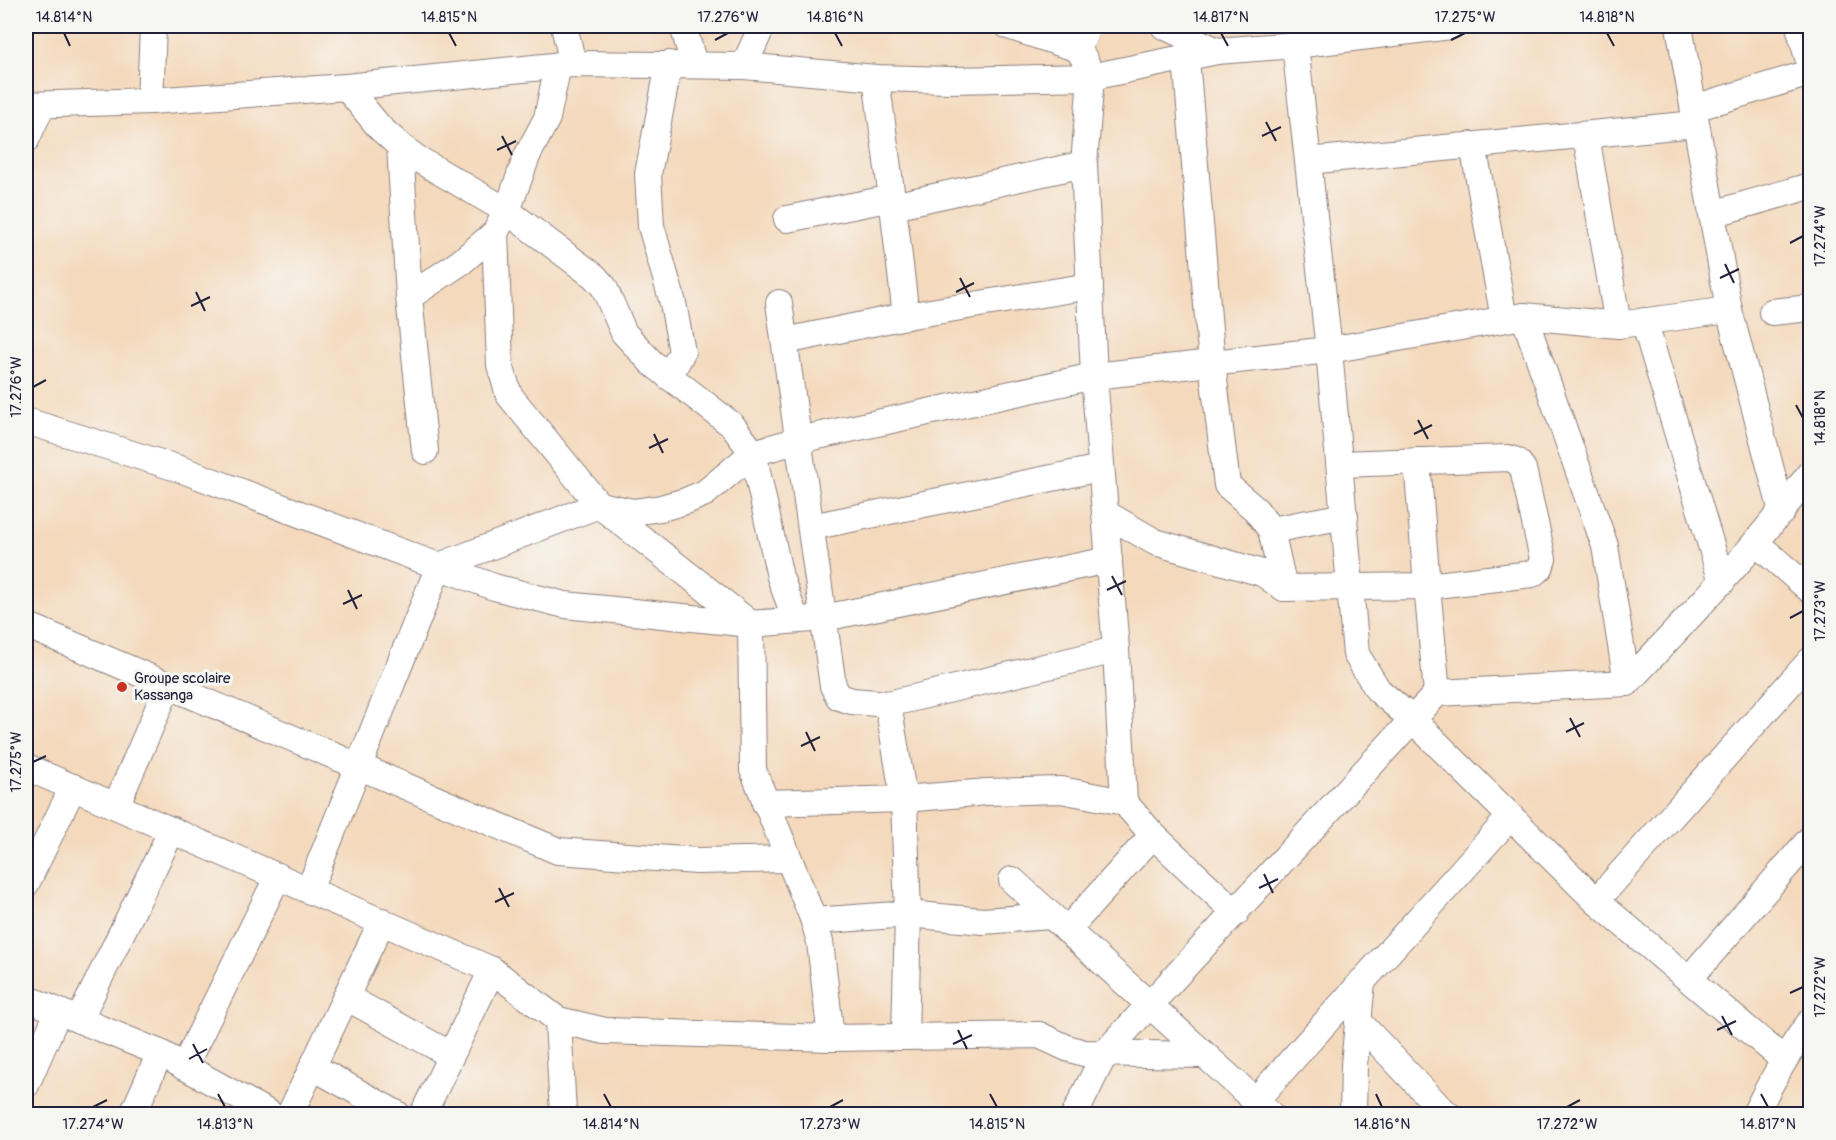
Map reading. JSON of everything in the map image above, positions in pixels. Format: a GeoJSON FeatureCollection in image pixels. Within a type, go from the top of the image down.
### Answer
{"type":"FeatureCollection","features":[{"type":"Feature","properties":{"kind":"street"},"geometry":{"type":"LineString","coordinates":[[150,100],[153,26]]}},
{"type":"Feature","properties":{"kind":"street"},"geometry":{"type":"LineString","coordinates":[[564,26],[566,64],[547,118],[527,156],[501,222],[500,365],[510,395],[599,505],[751,624]]}},
{"type":"Feature","properties":{"kind":"street"},"geometry":{"type":"LineString","coordinates":[[669,377],[682,352],[673,303],[651,226],[648,174],[681,64],[683,26]]}},
{"type":"Feature","properties":{"kind":"street"},"geometry":{"type":"LineString","coordinates":[[744,66],[762,26]]}},
{"type":"Feature","properties":{"kind":"street"},"geometry":{"type":"LineString","coordinates":[[1008,26],[1078,49],[1091,77],[1084,164],[1094,376],[1116,650],[1124,802]]}},
{"type":"Feature","properties":{"kind":"street"},"geometry":{"type":"LineString","coordinates":[[1078,49],[1088,26]]}},
{"type":"Feature","properties":{"kind":"street"},"geometry":{"type":"LineString","coordinates":[[1164,26],[1217,51]]}},
{"type":"Feature","properties":{"kind":"street"},"geometry":{"type":"LineString","coordinates":[[26,140],[34,105],[346,87],[566,64],[744,66],[876,78],[951,80],[1091,77],[1186,59],[1217,51],[1248,37],[1295,45],[1396,29],[1451,26]]}},
{"type":"Feature","properties":{"kind":"street"},"geometry":{"type":"LineString","coordinates":[[1679,26],[1729,310],[1782,513]]}},
{"type":"Feature","properties":{"kind":"street"},"geometry":{"type":"LineString","coordinates":[[1799,26],[1810,65]]}},
{"type":"Feature","properties":{"kind":"street"},"geometry":{"type":"LineString","coordinates":[[1295,45],[1329,350],[1356,654],[1378,690],[1413,720],[1596,901],[1784,1060]]}},
{"type":"Feature","properties":{"kind":"street"},"geometry":{"type":"LineString","coordinates":[[1186,59],[1212,364],[1227,485],[1256,510],[1271,530],[1284,588]]}},
{"type":"Feature","properties":{"kind":"street"},"geometry":{"type":"LineString","coordinates":[[1308,161],[1586,135],[1695,116],[1810,73]]}},
{"type":"Feature","properties":{"kind":"street"},"geometry":{"type":"LineString","coordinates":[[876,78],[906,316]]}},
{"type":"Feature","properties":{"kind":"street"},"geometry":{"type":"LineString","coordinates":[[346,87],[380,128],[400,146],[501,222],[594,276],[604,287],[624,333],[652,363],[732,424],[753,453],[780,577],[796,620]]}},
{"type":"Feature","properties":{"kind":"street"},"geometry":{"type":"LineString","coordinates":[[1586,135],[1618,324]]}},
{"type":"Feature","properties":{"kind":"street"},"geometry":{"type":"LineString","coordinates":[[1473,145],[1514,317],[1605,546],[1627,683]]}},
{"type":"Feature","properties":{"kind":"street"},"geometry":{"type":"LineString","coordinates":[[400,146],[409,297],[425,451]]}},
{"type":"Feature","properties":{"kind":"street"},"geometry":{"type":"LineString","coordinates":[[787,219],[892,202],[1084,164]]}},
{"type":"Feature","properties":{"kind":"street"},"geometry":{"type":"LineString","coordinates":[[1712,214],[1810,186]]}},
{"type":"Feature","properties":{"kind":"street"},"geometry":{"type":"LineString","coordinates":[[409,297],[461,262],[501,222]]}},
{"type":"Feature","properties":{"kind":"street"},"geometry":{"type":"LineString","coordinates":[[785,341],[906,316],[1090,286]]}},
{"type":"Feature","properties":{"kind":"street"},"geometry":{"type":"LineString","coordinates":[[779,303],[833,686],[839,697],[852,701],[888,704],[1116,650]]}},
{"type":"Feature","properties":{"kind":"street"},"geometry":{"type":"LineString","coordinates":[[1772,312],[1810,308]]}},
{"type":"Feature","properties":{"kind":"street"},"geometry":{"type":"LineString","coordinates":[[309,890],[439,566],[599,505],[633,512],[686,501],[705,493],[753,453],[799,440],[1094,376],[1329,350],[1514,317],[1618,324],[1729,310]]}},
{"type":"Feature","properties":{"kind":"street"},"geometry":{"type":"LineString","coordinates":[[1644,321],[1722,582]]}},
{"type":"Feature","properties":{"kind":"street"},"geometry":{"type":"LineString","coordinates":[[26,421],[180,469],[494,586],[565,605],[751,624],[824,618],[1109,560]]}},
{"type":"Feature","properties":{"kind":"street"},"geometry":{"type":"LineString","coordinates":[[1105,513],[1155,542],[1262,573],[1284,588],[1426,586],[1532,574],[1540,568],[1543,560],[1523,469],[1516,461],[1508,458],[1340,464]]}},
{"type":"Feature","properties":{"kind":"street"},"geometry":{"type":"LineString","coordinates":[[1417,461],[1437,693]]}},
{"type":"Feature","properties":{"kind":"street"},"geometry":{"type":"LineString","coordinates":[[811,527],[1101,468]]}},
{"type":"Feature","properties":{"kind":"street"},"geometry":{"type":"LineString","coordinates":[[1075,1114],[1105,1053],[1437,693],[1627,683],[1756,543],[1782,513],[1810,472]]}},
{"type":"Feature","properties":{"kind":"street"},"geometry":{"type":"LineString","coordinates":[[1271,530],[1345,516]]}},
{"type":"Feature","properties":{"kind":"street"},"geometry":{"type":"LineString","coordinates":[[1756,543],[1810,591]]}},
{"type":"Feature","properties":{"kind":"street"},"geometry":{"type":"LineString","coordinates":[[751,624],[753,770],[814,921],[820,942],[831,1038]]}},
{"type":"Feature","properties":{"kind":"street"},"geometry":{"type":"LineString","coordinates":[[26,626],[558,851],[697,861],[789,859]]}},
{"type":"Feature","properties":{"kind":"street"},"geometry":{"type":"LineString","coordinates":[[1596,901],[1810,661]]}},
{"type":"Feature","properties":{"kind":"street"},"geometry":{"type":"LineString","coordinates":[[116,806],[168,686]]}},
{"type":"Feature","properties":{"kind":"street"},"geometry":{"type":"LineString","coordinates":[[888,704],[904,799],[908,914],[905,1037]]}},
{"type":"Feature","properties":{"kind":"street"},"geometry":{"type":"LineString","coordinates":[[26,767],[492,970],[558,1020],[605,1031],[831,1038],[1039,1035],[1083,1053],[1204,1055]]}},
{"type":"Feature","properties":{"kind":"street"},"geometry":{"type":"LineString","coordinates":[[26,884],[73,787]]}},
{"type":"Feature","properties":{"kind":"street"},"geometry":{"type":"LineString","coordinates":[[765,803],[904,799],[987,792],[1061,790],[1124,802],[1153,835],[1236,913]]}},
{"type":"Feature","properties":{"kind":"street"},"geometry":{"type":"LineString","coordinates":[[1012,880],[1262,1110],[1362,981],[1510,817]]}},
{"type":"Feature","properties":{"kind":"street"},"geometry":{"type":"LineString","coordinates":[[26,1085],[69,1016],[172,830]]}},
{"type":"Feature","properties":{"kind":"street"},"geometry":{"type":"LineString","coordinates":[[814,921],[908,914],[983,921],[1059,923],[1153,835]]}},
{"type":"Feature","properties":{"kind":"street"},"geometry":{"type":"LineString","coordinates":[[1689,979],[1810,839]]}},
{"type":"Feature","properties":{"kind":"street"},"geometry":{"type":"LineString","coordinates":[[184,1067],[279,876]]}},
{"type":"Feature","properties":{"kind":"street"},"geometry":{"type":"LineString","coordinates":[[290,1114],[382,921]]}},
{"type":"Feature","properties":{"kind":"street"},"geometry":{"type":"LineString","coordinates":[[428,1112],[451,1055],[492,970]]}},
{"type":"Feature","properties":{"kind":"street"},"geometry":{"type":"LineString","coordinates":[[1353,1114],[1352,1100],[1362,981]]}},
{"type":"Feature","properties":{"kind":"street"},"geometry":{"type":"LineString","coordinates":[[346,997],[451,1055]]}},
{"type":"Feature","properties":{"kind":"street"},"geometry":{"type":"LineString","coordinates":[[26,998],[160,1053],[270,1114]]}},
{"type":"Feature","properties":{"kind":"street"},"geometry":{"type":"LineString","coordinates":[[558,1020],[563,1114]]}},
{"type":"Feature","properties":{"kind":"street"},"geometry":{"type":"LineString","coordinates":[[1358,1021],[1448,1114]]}},
{"type":"Feature","properties":{"kind":"street"},"geometry":{"type":"LineString","coordinates":[[1755,1114],[1784,1060],[1810,1022]]}},
{"type":"Feature","properties":{"kind":"street"},"geometry":{"type":"LineString","coordinates":[[133,1114],[160,1053]]}},
{"type":"Feature","properties":{"kind":"street"},"geometry":{"type":"LineString","coordinates":[[313,1067],[398,1114]]}},
{"type":"Feature","properties":{"kind":"place","name":"Groupe scolaire Kassanga"},"geometry":{"type":"Point","coordinates":[122,687]}}]}
